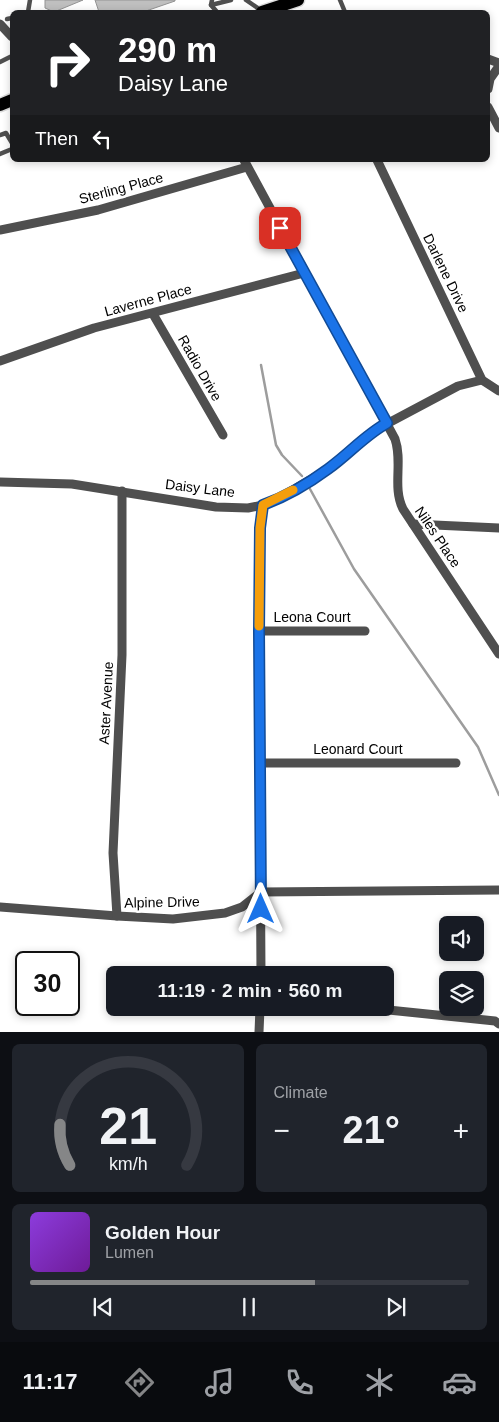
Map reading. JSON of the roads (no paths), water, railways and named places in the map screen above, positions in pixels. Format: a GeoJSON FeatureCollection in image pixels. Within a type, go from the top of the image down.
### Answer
{"type":"FeatureCollection","features":[{"type":"Feature","properties":{"kind":"main road"},"geometry":{"type":"LineString","coordinates":[[271,10],[298,0]]}},
{"type":"Feature","properties":{"kind":"street"},"geometry":{"type":"LineString","coordinates":[[5,20],[10,32]]}},
{"type":"Feature","properties":{"kind":"street"},"geometry":{"type":"LineString","coordinates":[[490,78],[499,65]]}},
{"type":"Feature","properties":{"kind":"street"},"geometry":{"type":"LineString","coordinates":[[490,111],[499,128]]}},
{"type":"Feature","properties":{"kind":"street","name":"Sterling Place"},"geometry":{"type":"LineString","coordinates":[[0,230],[98,210],[245,162]]}},
{"type":"Feature","properties":{"kind":"street","name":"Niles Place"},"geometry":{"type":"LineString","coordinates":[[245,162],[387,423],[399,451],[398,500],[499,654]]}},
{"type":"Feature","properties":{"kind":"street","name":"Darlene Drive"},"geometry":{"type":"LineString","coordinates":[[377,162],[482,380]]}},
{"type":"Feature","properties":{"kind":"street","name":"Laverne Place"},"geometry":{"type":"LineString","coordinates":[[0,361],[94,328],[304,273]]}},
{"type":"Feature","properties":{"kind":"street","name":"Radio Drive"},"geometry":{"type":"LineString","coordinates":[[153,314],[223,435]]}},
{"type":"Feature","properties":{"kind":"street"},"geometry":{"type":"LineString","coordinates":[[482,380],[499,391]]}},
{"type":"Feature","properties":{"kind":"street","name":"Daisy Lane"},"geometry":{"type":"LineString","coordinates":[[0,482],[72,484],[216,506],[248,508],[263,505],[274,501],[328,469],[367,436],[387,423],[458,386],[482,380]]}},
{"type":"Feature","properties":{"kind":"street","name":"Aster Avenue"},"geometry":{"type":"LineString","coordinates":[[117,916],[112,853],[122,654],[122,491]]}},
{"type":"Feature","properties":{"kind":"street"},"geometry":{"type":"LineString","coordinates":[[261,966],[259,631],[260,528],[263,505]]}},
{"type":"Feature","properties":{"kind":"street"},"geometry":{"type":"LineString","coordinates":[[413,524],[499,528]]}},
{"type":"Feature","properties":{"kind":"street","name":"Leona Court"},"geometry":{"type":"LineString","coordinates":[[259,631],[364,631]]}},
{"type":"Feature","properties":{"kind":"street","name":"Leonard Court"},"geometry":{"type":"LineString","coordinates":[[260,763],[456,763]]}},
{"type":"Feature","properties":{"kind":"street"},"geometry":{"type":"LineString","coordinates":[[261,892],[499,890]]}},
{"type":"Feature","properties":{"kind":"street","name":"Alpine Drive"},"geometry":{"type":"LineString","coordinates":[[0,907],[117,916],[173,918],[225,913],[242,907],[261,892]]}},
{"type":"Feature","properties":{"kind":"street"},"geometry":{"type":"LineString","coordinates":[[394,1011],[495,1021],[499,1024]]}},
{"type":"Feature","properties":{"kind":"street"},"geometry":{"type":"LineString","coordinates":[[259,1032],[260,1016]]}},
{"type":"Feature","properties":{"kind":"lane"},"geometry":{"type":"LineString","coordinates":[[211,2],[231,0]]}},
{"type":"Feature","properties":{"kind":"lane"},"geometry":{"type":"LineString","coordinates":[[246,0],[266,10]]}},
{"type":"Feature","properties":{"kind":"lane"},"geometry":{"type":"LineString","coordinates":[[0,135],[6,133],[10,140]]}},
{"type":"Feature","properties":{"kind":"waterway"},"geometry":{"type":"LineString","coordinates":[[261,365],[276,445],[282,455],[302,476]]}},
{"type":"Feature","properties":{"kind":"waterway"},"geometry":{"type":"LineString","coordinates":[[310,489],[354,569],[478,747],[499,795]]}}]}
